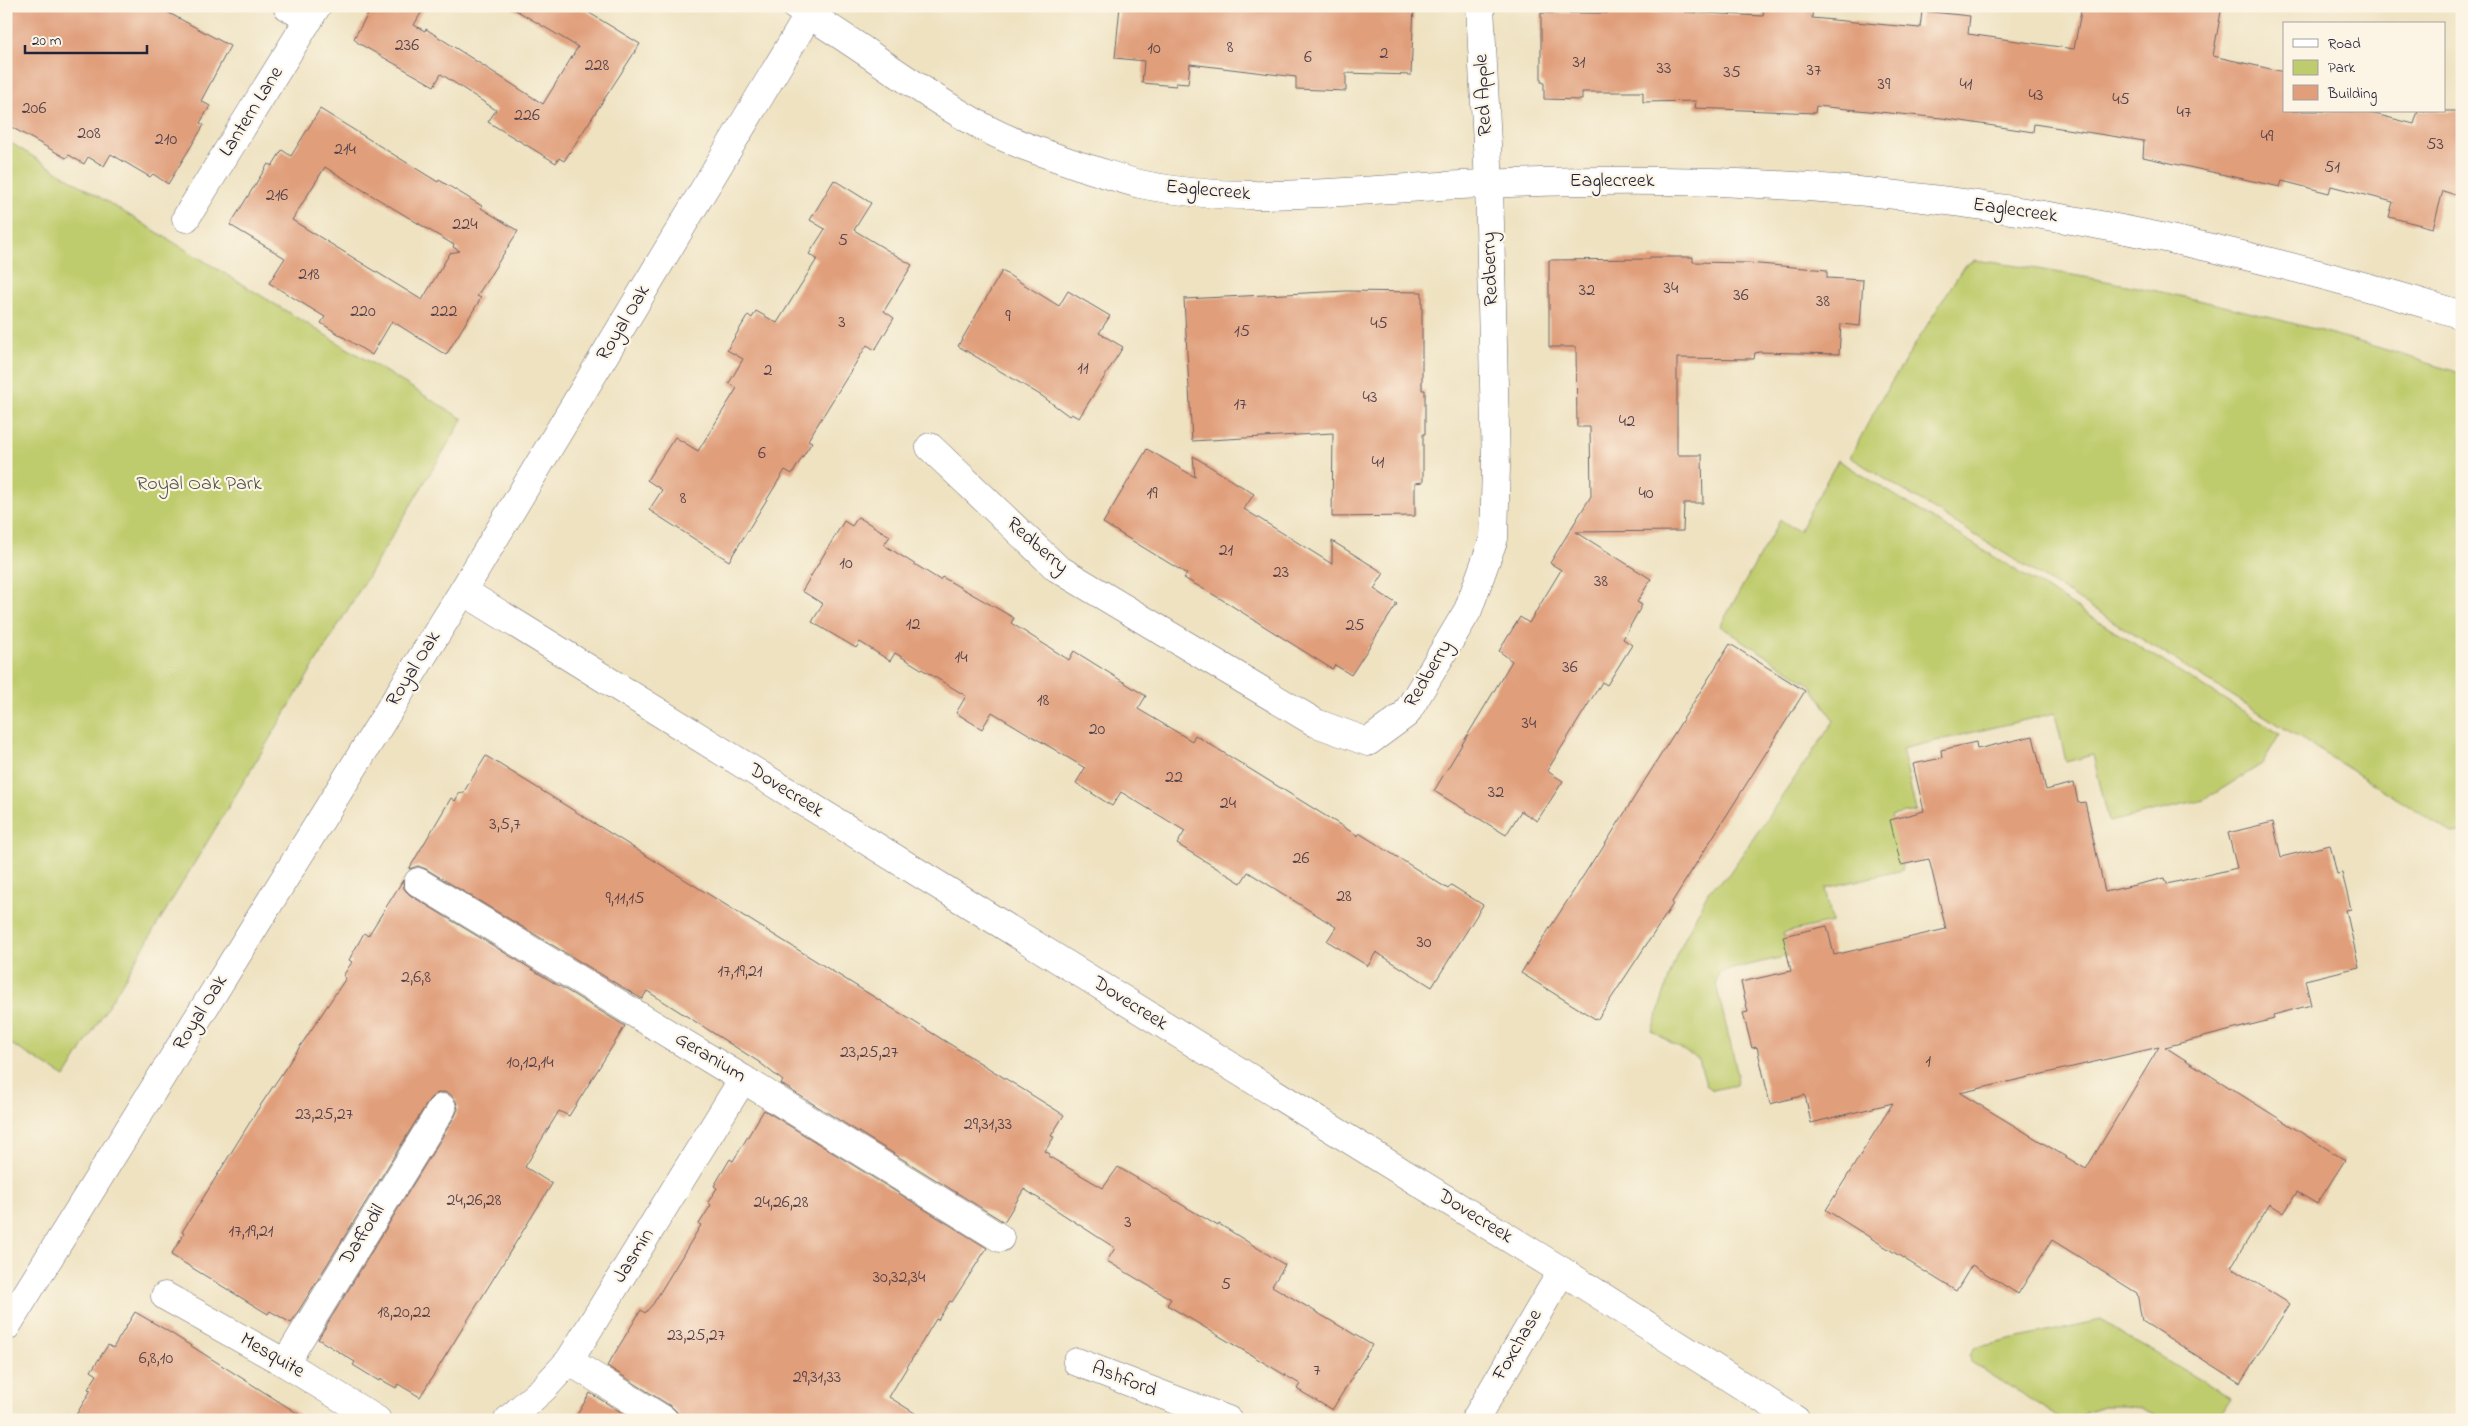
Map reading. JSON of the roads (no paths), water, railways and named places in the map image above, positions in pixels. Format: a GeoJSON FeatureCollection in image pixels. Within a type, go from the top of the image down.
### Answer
{"type":"FeatureCollection","features":[{"type":"Feature","properties":{"kind":"street","name":"Red Apple"},"geometry":{"type":"LineString","coordinates":[[1480,6],[1489,184]]}},
{"type":"Feature","properties":{"kind":"street","name":"Eaglecreek"},"geometry":{"type":"LineString","coordinates":[[806,9],[945,104],[989,130],[1036,151],[1137,183],[1195,193],[1267,196],[1489,184],[1671,181],[1772,184],[1912,196],[2114,226],[2198,244],[2354,282],[2462,314]]}},
{"type":"Feature","properties":{"kind":"street","name":"Royal Oak"},"geometry":{"type":"LineString","coordinates":[[6,1327],[463,591],[806,9]]}},
{"type":"Feature","properties":{"kind":"street","name":"Lantern Lane"},"geometry":{"type":"LineString","coordinates":[[186,218],[304,11]]}},
{"type":"Feature","properties":{"kind":"street","name":"Redberry"},"geometry":{"type":"LineString","coordinates":[[930,448],[1057,568],[1316,724],[1368,742],[1406,714],[1468,610],[1494,538],[1496,466],[1489,184]]}},
{"type":"Feature","properties":{"kind":"street","name":"Dovecreek"},"geometry":{"type":"LineString","coordinates":[[463,591],[1562,1271],[1796,1420]]}},
{"type":"Feature","properties":{"kind":"street","name":"Geranium"},"geometry":{"type":"LineString","coordinates":[[418,882],[744,1079],[1000,1238]]}},
{"type":"Feature","properties":{"kind":"street","name":"Jasmin"},"geometry":{"type":"LineString","coordinates":[[508,1420],[544,1388],[569,1361],[744,1079]]}},
{"type":"Feature","properties":{"kind":"street","name":"Daffodil"},"geometry":{"type":"LineString","coordinates":[[285,1362],[442,1108]]}},
{"type":"Feature","properties":{"kind":"street","name":"Foxchase"},"geometry":{"type":"LineString","coordinates":[[1475,1420],[1562,1271]]}},
{"type":"Feature","properties":{"kind":"street","name":"Mesquite"},"geometry":{"type":"LineString","coordinates":[[166,1296],[285,1362],[377,1420]]}},
{"type":"Feature","properties":{"kind":"street"},"geometry":{"type":"LineString","coordinates":[[569,1361],[664,1420]]}},
{"type":"Feature","properties":{"kind":"street","name":"Ashford"},"geometry":{"type":"LineString","coordinates":[[1077,1362],[1228,1420]]}},
{"type":"Feature","properties":{"kind":"park label","name":"Royal Oak Park"},"geometry":{"type":"Point","coordinates":[199,484]}}]}
